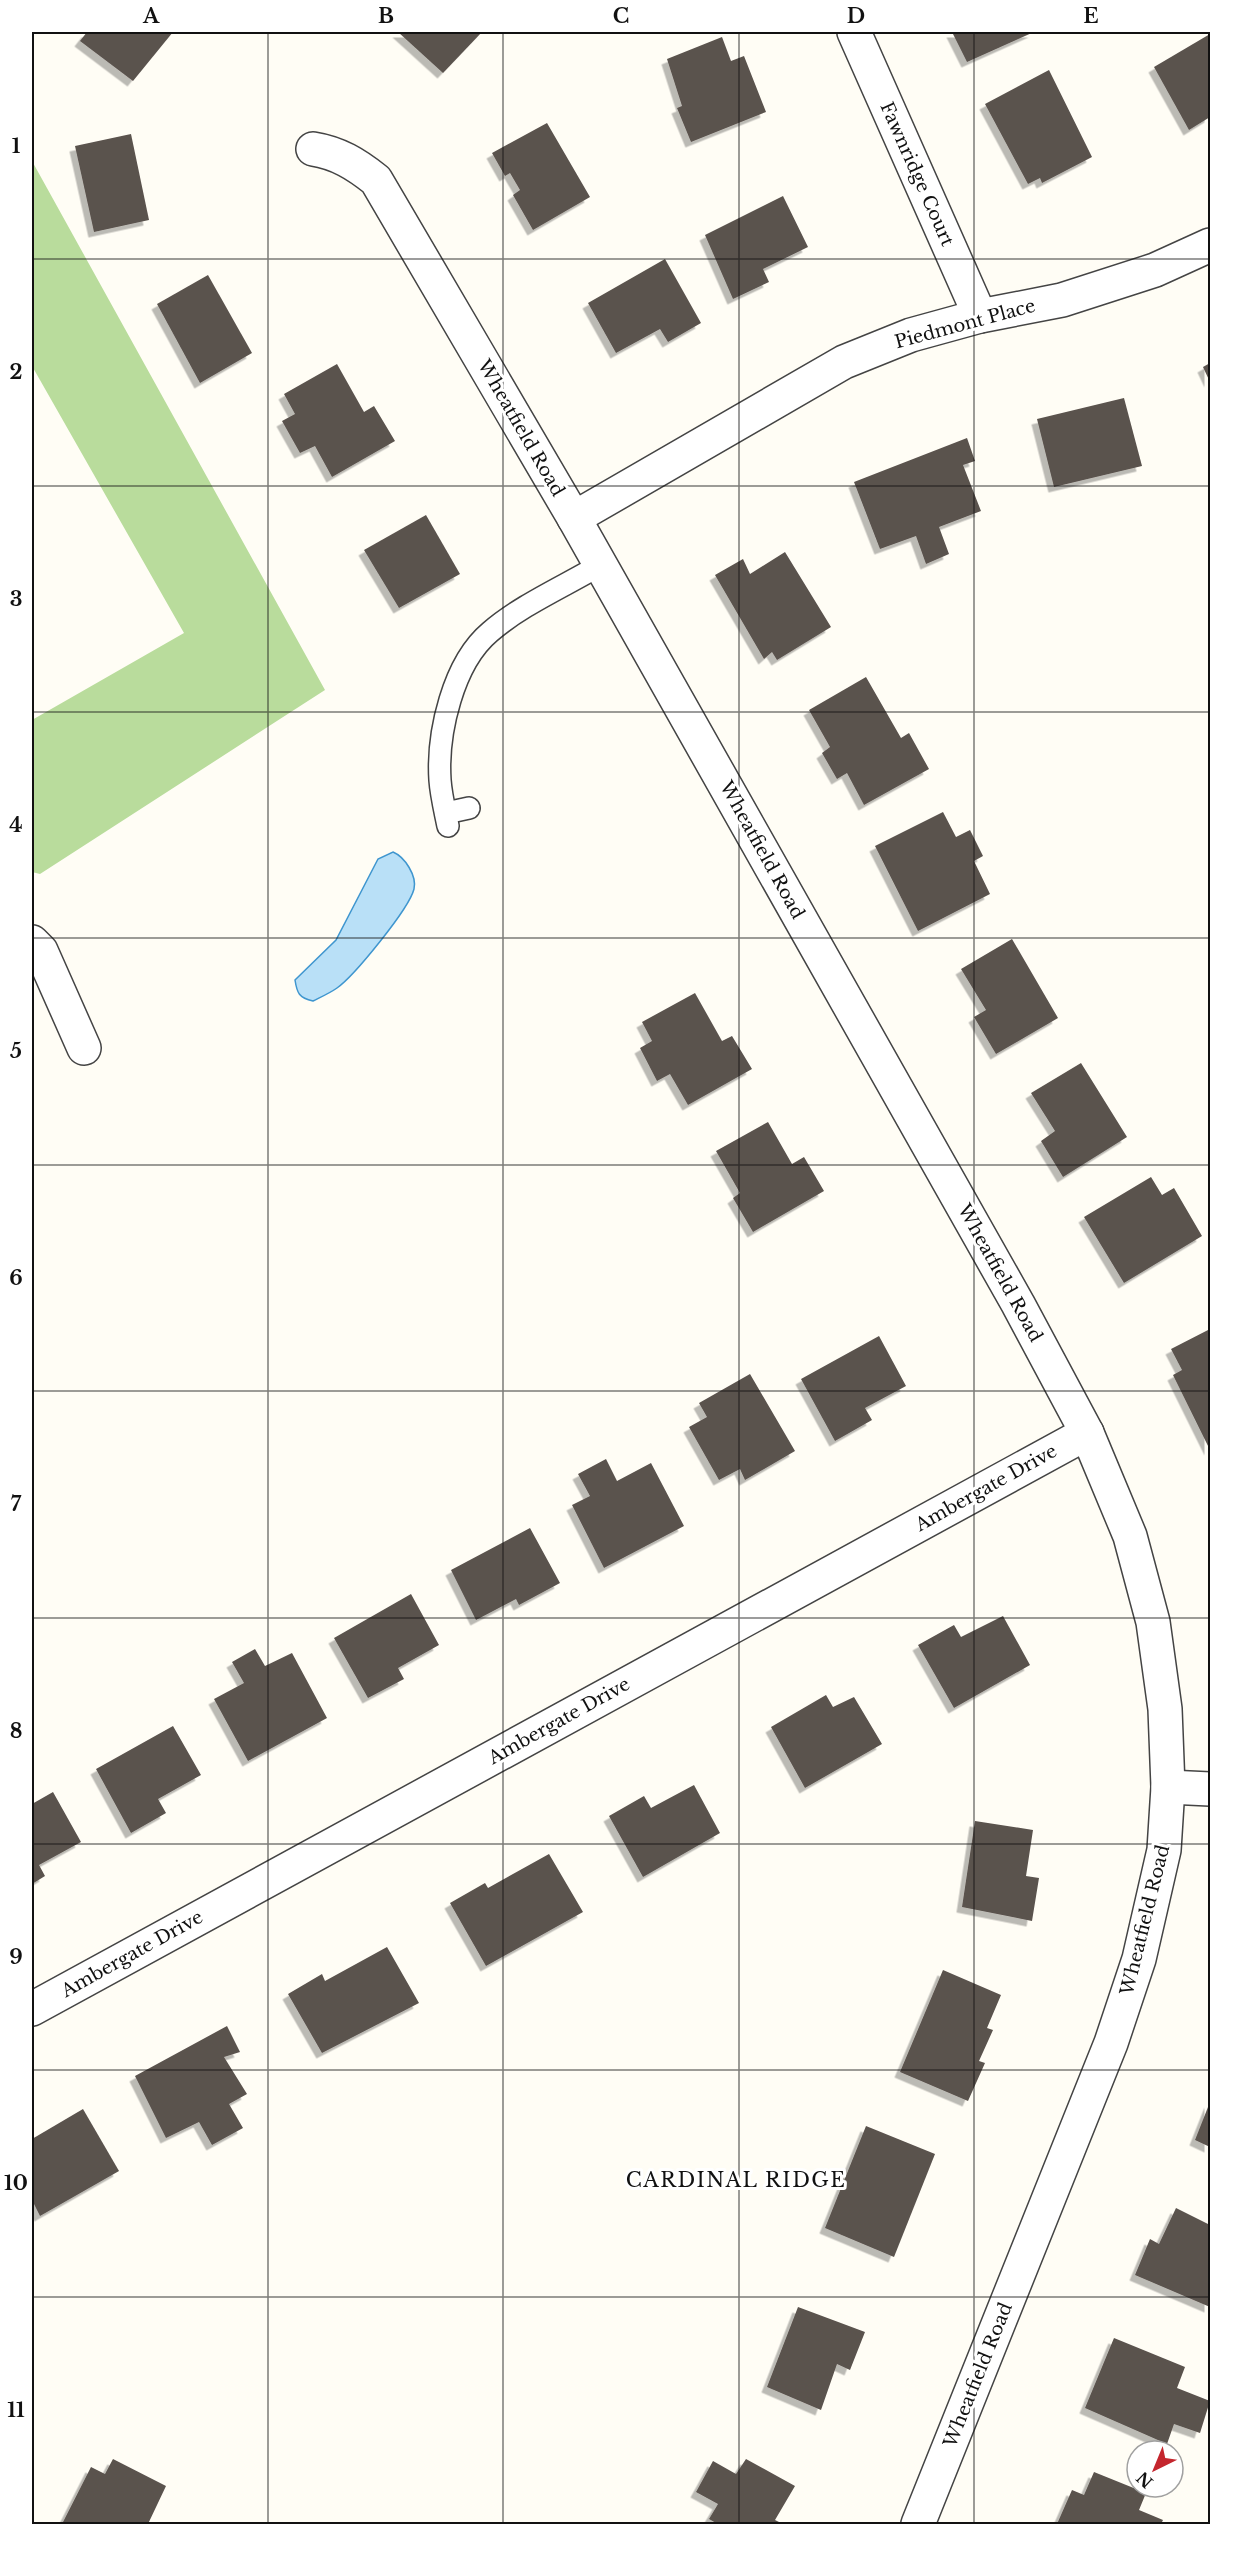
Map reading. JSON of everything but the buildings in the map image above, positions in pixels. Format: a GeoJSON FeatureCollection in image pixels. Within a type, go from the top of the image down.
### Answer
{"type":"FeatureCollection","features":[{"type":"Feature","properties":{"kind":"street","name":"Fawnridge Court"},"geometry":{"type":"LineString","coordinates":[[855,32],[980,316]]}},
{"type":"Feature","properties":{"kind":"street","name":"Wheatfield Road"},"geometry":{"type":"LineString","coordinates":[[313,149],[352,161],[376,180],[574,518],[1018,1304],[1087,1433],[1130,1536],[1153,1622],[1165,1709],[1168,1787],[1164,1850],[1139,1959],[1111,2043],[918,2524]]}},
{"type":"Feature","properties":{"kind":"street","name":"Piedmont Place"},"geometry":{"type":"LineString","coordinates":[[574,518],[844,362],[911,335],[980,316],[1062,300],[1155,270],[1210,245]]}},
{"type":"Feature","properties":{"kind":"street"},"geometry":{"type":"LineString","coordinates":[[32,942],[41,951],[84,1048]]}},
{"type":"Feature","properties":{"kind":"street","name":"Ambergate Drive"},"geometry":{"type":"LineString","coordinates":[[32,2009],[1087,1433]]}},
{"type":"Feature","properties":{"kind":"street"},"geometry":{"type":"LineString","coordinates":[[1168,1787],[1210,1789]]}},
{"type":"Feature","properties":{"kind":"lane"},"geometry":{"type":"LineString","coordinates":[[469,808],[447,819],[440,783],[442,739],[456,685],[468,656],[497,626],[600,565]]}},
{"type":"Feature","properties":{"kind":"green space"},"geometry":{"type":"Polygon","coordinates":[[[32,161],[325,690],[40,874],[32,872],[32,720],[184,633],[32,366],[32,161]]]}},
{"type":"Feature","properties":{"kind":"water"},"geometry":{"type":"Polygon","coordinates":[[[393,852],[402,858],[414,878],[414,889],[410,899],[380,942],[345,981],[334,990],[313,1001],[305,998],[298,992],[295,980],[336,940],[378,859],[393,852]]]}},
{"type":"Feature","properties":{"kind":"district","name":"CARDINAL RIDGE"},"geometry":{"type":"Point","coordinates":[736,2180]}}]}
